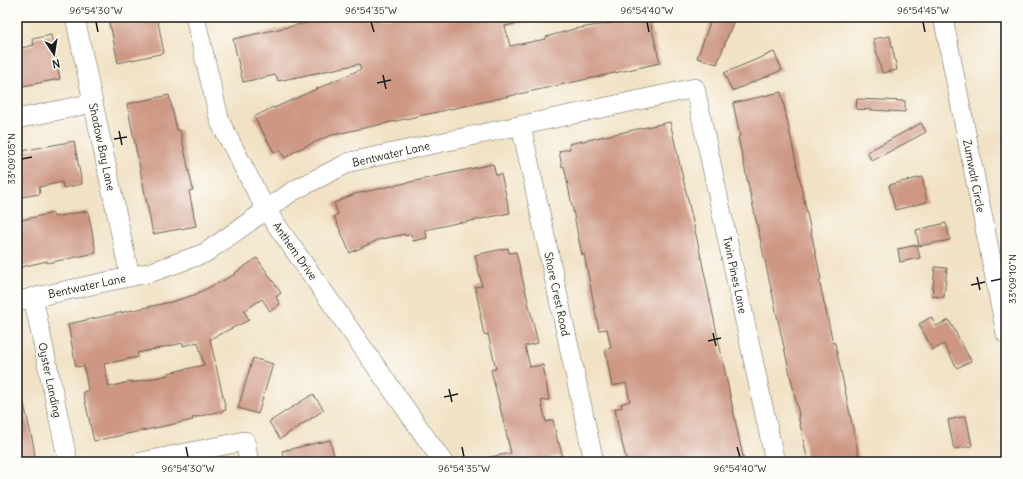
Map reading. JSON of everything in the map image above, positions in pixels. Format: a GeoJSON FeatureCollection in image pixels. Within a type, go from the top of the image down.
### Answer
{"type":"FeatureCollection","features":[{"type":"Feature","properties":{"kind":"street","name":"Shadow Bay Lane"},"geometry":{"type":"LineString","coordinates":[[75,17],[130,277]]}},
{"type":"Feature","properties":{"kind":"street","name":"Anthem Drive"},"geometry":{"type":"LineString","coordinates":[[195,17],[220,122],[266,210],[443,462]]}},
{"type":"Feature","properties":{"kind":"street","name":"Zumwalt Circle"},"geometry":{"type":"LineString","coordinates":[[943,17],[1006,334]]}},
{"type":"Feature","properties":{"kind":"street","name":"Bentwater Lane"},"geometry":{"type":"LineString","coordinates":[[25,299],[152,272],[205,253],[293,191],[350,162],[695,88]]}},
{"type":"Feature","properties":{"kind":"street","name":"Twin Pines Lane"},"geometry":{"type":"LineString","coordinates":[[695,88],[775,462]]}},
{"type":"Feature","properties":{"kind":"street"},"geometry":{"type":"LineString","coordinates":[[17,119],[93,103]]}},
{"type":"Feature","properties":{"kind":"street","name":"Shore Crest Road"},"geometry":{"type":"LineString","coordinates":[[521,125],[594,462]]}},
{"type":"Feature","properties":{"kind":"street","name":"Oyster Landing"},"geometry":{"type":"LineString","coordinates":[[25,299],[68,462]]}},
{"type":"Feature","properties":{"kind":"street"},"geometry":{"type":"LineString","coordinates":[[142,462],[245,440],[249,462]]}},
{"type":"Feature","properties":{"kind":"building"},"geometry":{"type":"Polygon","coordinates":[[[108,17],[157,17],[164,53],[118,63],[108,17]]]}},
{"type":"Feature","properties":{"kind":"building"},"geometry":{"type":"Polygon","coordinates":[[[333,17],[524,17],[525,22],[505,26],[510,46],[546,39],[546,37],[574,29],[629,20],[628,17],[649,17],[660,63],[329,136],[297,150],[285,158],[279,149],[274,152],[254,117],[273,107],[274,108],[361,69],[359,64],[278,81],[276,75],[243,82],[233,39],[333,17]]]}},
{"type":"Feature","properties":{"kind":"building"},"geometry":{"type":"Polygon","coordinates":[[[712,17],[735,17],[717,64],[697,58],[712,17]]]}},
{"type":"Feature","properties":{"kind":"building"},"geometry":{"type":"Polygon","coordinates":[[[51,35],[60,79],[17,87],[17,49],[34,45],[32,39],[51,35]]]}},
{"type":"Feature","properties":{"kind":"building"},"geometry":{"type":"Polygon","coordinates":[[[890,36],[897,70],[882,73],[873,39],[890,36]]]}},
{"type":"Feature","properties":{"kind":"building"},"geometry":{"type":"Polygon","coordinates":[[[774,52],[782,70],[732,91],[724,73],[774,52]]]}},
{"type":"Feature","properties":{"kind":"building"},"geometry":{"type":"Polygon","coordinates":[[[781,92],[817,260],[821,280],[819,280],[833,343],[835,343],[860,462],[808,462],[738,137],[740,136],[733,103],[781,92]]]}},
{"type":"Feature","properties":{"kind":"building"},"geometry":{"type":"Polygon","coordinates":[[[169,95],[177,130],[180,130],[193,190],[189,191],[196,226],[153,234],[127,104],[169,95]]]}},
{"type":"Feature","properties":{"kind":"building"},"geometry":{"type":"Polygon","coordinates":[[[857,99],[905,101],[905,112],[856,109],[857,99]]]}},
{"type":"Feature","properties":{"kind":"building"},"geometry":{"type":"Polygon","coordinates":[[[670,122],[699,248],[744,462],[627,462],[619,431],[615,409],[622,407],[621,404],[630,401],[626,383],[612,386],[605,349],[611,348],[607,329],[599,330],[584,254],[582,255],[564,166],[562,167],[559,151],[570,149],[569,144],[670,122]]]}},
{"type":"Feature","properties":{"kind":"building"},"geometry":{"type":"Polygon","coordinates":[[[921,123],[926,132],[872,161],[867,152],[921,123]]]}},
{"type":"Feature","properties":{"kind":"building"},"geometry":{"type":"Polygon","coordinates":[[[74,141],[82,184],[63,188],[62,182],[39,187],[40,194],[21,197],[17,179],[17,152],[74,141]]]}},
{"type":"Feature","properties":{"kind":"building"},"geometry":{"type":"Polygon","coordinates":[[[493,164],[496,175],[501,174],[510,213],[425,230],[427,238],[413,241],[411,234],[378,240],[350,253],[334,216],[338,214],[334,203],[355,194],[493,164]]]}},
{"type":"Feature","properties":{"kind":"building"},"geometry":{"type":"Polygon","coordinates":[[[922,177],[927,202],[895,210],[889,185],[922,177]]]}},
{"type":"Feature","properties":{"kind":"building"},"geometry":{"type":"Polygon","coordinates":[[[88,211],[96,253],[47,263],[47,261],[17,268],[17,221],[53,213],[54,217],[88,211]]]}},
{"type":"Feature","properties":{"kind":"building"},"geometry":{"type":"Polygon","coordinates":[[[946,223],[950,240],[919,246],[916,230],[946,223]]]}},
{"type":"Feature","properties":{"kind":"building"},"geometry":{"type":"Polygon","coordinates":[[[917,245],[920,258],[900,262],[898,249],[917,245]]]}},
{"type":"Feature","properties":{"kind":"building"},"geometry":{"type":"Polygon","coordinates":[[[508,248],[509,253],[516,252],[538,343],[525,346],[530,367],[543,365],[549,400],[541,401],[546,422],[553,420],[562,455],[550,458],[551,462],[491,462],[490,457],[511,453],[491,370],[496,369],[488,334],[484,335],[480,315],[475,287],[482,286],[475,255],[508,248]]]}},
{"type":"Feature","properties":{"kind":"building"},"geometry":{"type":"Polygon","coordinates":[[[257,258],[281,293],[276,297],[280,304],[270,311],[262,299],[244,311],[249,320],[210,339],[226,410],[192,418],[193,420],[94,441],[83,392],[88,390],[84,366],[76,367],[68,324],[171,302],[194,295],[236,274],[235,273],[257,258]],[[198,342],[183,346],[183,343],[137,353],[138,357],[104,364],[109,387],[132,381],[132,383],[168,375],[168,373],[204,365],[198,342]]]}},
{"type":"Feature","properties":{"kind":"building"},"geometry":{"type":"Polygon","coordinates":[[[935,267],[947,268],[944,297],[932,296],[935,267]]]}},
{"type":"Feature","properties":{"kind":"building"},"geometry":{"type":"Polygon","coordinates":[[[931,317],[936,326],[949,320],[971,361],[957,368],[944,344],[933,350],[919,324],[931,317]]]}},
{"type":"Feature","properties":{"kind":"building"},"geometry":{"type":"Polygon","coordinates":[[[253,358],[273,364],[258,414],[238,408],[253,358]]]}},
{"type":"Feature","properties":{"kind":"building"},"geometry":{"type":"Polygon","coordinates":[[[313,394],[324,410],[280,439],[269,422],[313,394]]]}},
{"type":"Feature","properties":{"kind":"building"},"geometry":{"type":"Polygon","coordinates":[[[22,396],[36,462],[17,462],[17,397],[22,396]]]}},
{"type":"Feature","properties":{"kind":"building"},"geometry":{"type":"Polygon","coordinates":[[[966,416],[972,446],[954,449],[948,420],[966,416]]]}},
{"type":"Feature","properties":{"kind":"building"},"geometry":{"type":"Polygon","coordinates":[[[330,440],[335,460],[327,462],[285,462],[282,451],[330,440]]]}}]}
